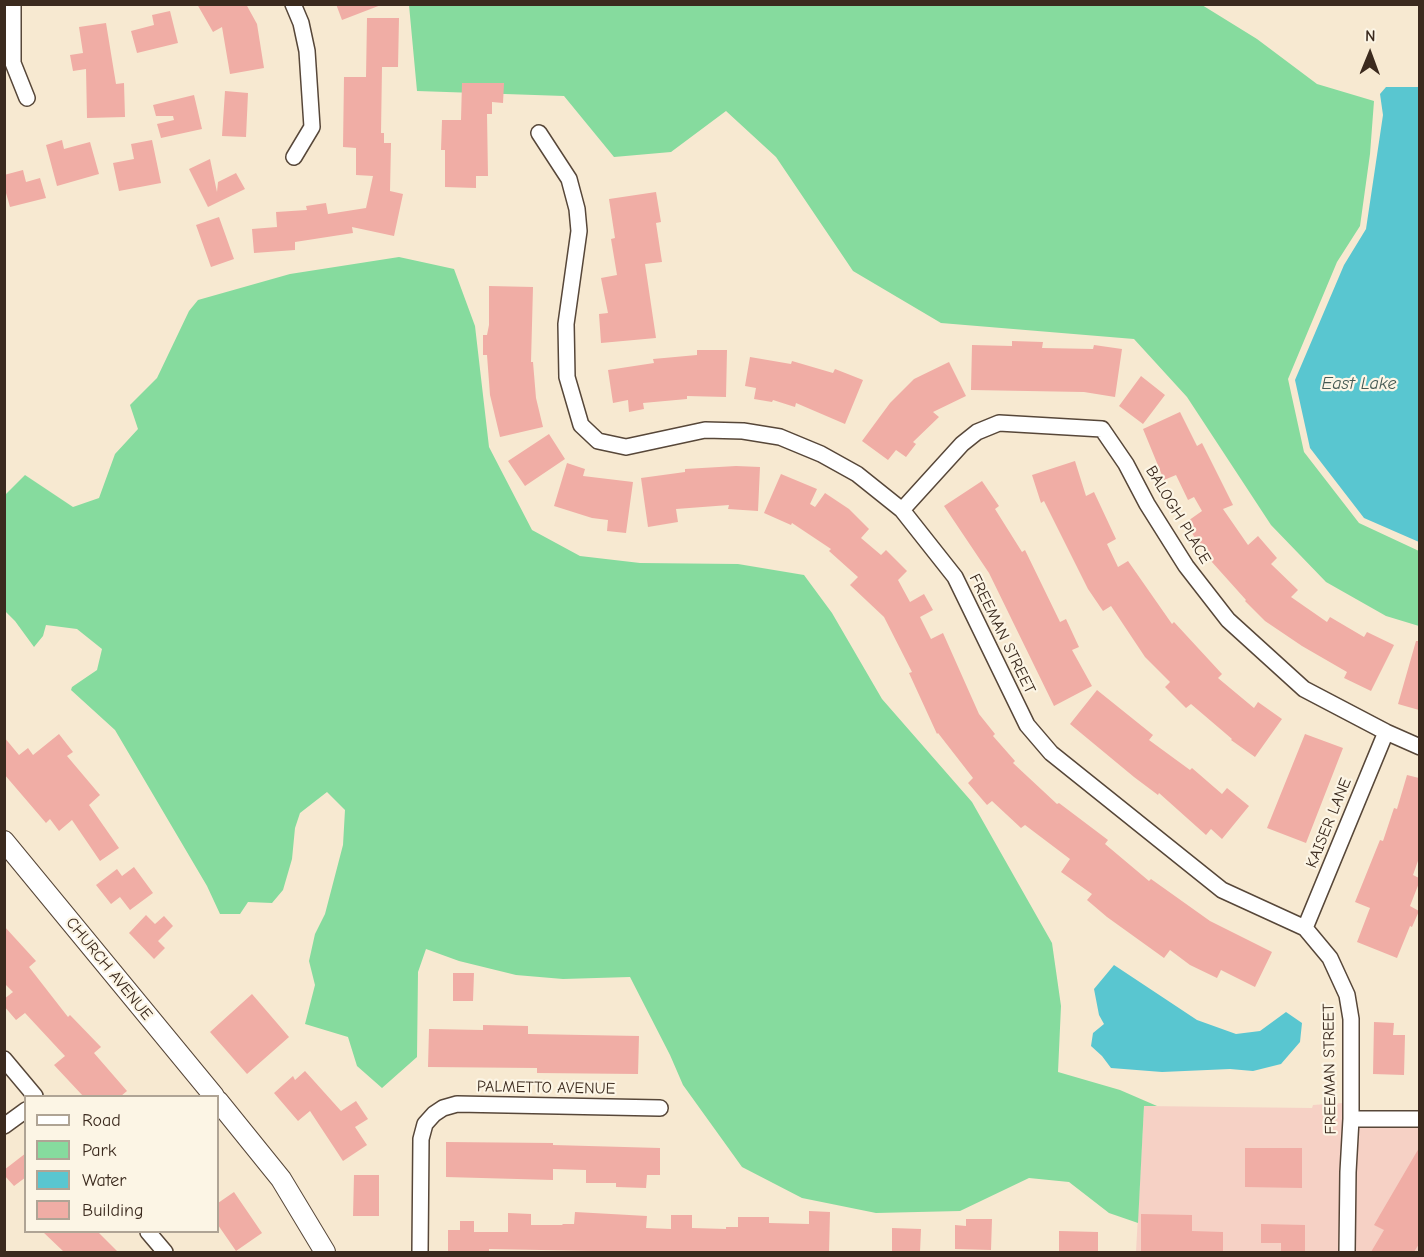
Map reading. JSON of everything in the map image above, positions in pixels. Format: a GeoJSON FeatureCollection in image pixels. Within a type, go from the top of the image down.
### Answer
{"type":"FeatureCollection","features":[{"type":"Feature","properties":{"kind":"street"},"geometry":{"type":"LineString","coordinates":[[13,4],[13,63],[27,98]]}},
{"type":"Feature","properties":{"kind":"street"},"geometry":{"type":"LineString","coordinates":[[293,4],[301,23],[307,51],[312,127],[294,158]]}},
{"type":"Feature","properties":{"kind":"street","name":"FREEMAN STREET"},"geometry":{"type":"LineString","coordinates":[[539,133],[569,179],[577,209],[579,231],[566,324],[567,366],[572,401],[581,425],[598,441],[626,447],[705,430],[743,431],[780,437],[821,454],[857,474],[902,510],[955,577],[1028,725],[1051,753],[1222,890],[1305,928],[1330,958],[1347,995],[1351,1019],[1347,1252]]}},
{"type":"Feature","properties":{"kind":"street","name":"BALOGH PLACE"},"geometry":{"type":"LineString","coordinates":[[902,510],[962,444],[977,432],[999,423],[1102,429],[1126,464],[1147,504],[1186,566],[1228,620],[1304,689],[1419,747]]}},
{"type":"Feature","properties":{"kind":"street","name":"KAISER LANE"},"geometry":{"type":"LineString","coordinates":[[1305,928],[1386,732]]}},
{"type":"Feature","properties":{"kind":"street","name":"CHURCH AVENUE"},"geometry":{"type":"LineString","coordinates":[[4,841],[212,1095]]}},
{"type":"Feature","properties":{"kind":"street"},"geometry":{"type":"LineString","coordinates":[[4,1059],[34,1095]]}},
{"type":"Feature","properties":{"kind":"street"},"geometry":{"type":"LineString","coordinates":[[219,1102],[281,1179],[325,1252]]}},
{"type":"Feature","properties":{"kind":"street","name":"PALMETTO AVENUE"},"geometry":{"type":"LineString","coordinates":[[420,1252],[421,1139],[425,1124],[443,1108],[457,1104],[660,1108]]}},
{"type":"Feature","properties":{"kind":"street"},"geometry":{"type":"LineString","coordinates":[[4,1126],[24,1111]]}},
{"type":"Feature","properties":{"kind":"street"},"geometry":{"type":"LineString","coordinates":[[1351,1119],[1419,1119]]}},
{"type":"Feature","properties":{"kind":"street"},"geometry":{"type":"LineString","coordinates":[[149,1233],[165,1252]]}},
{"type":"Feature","properties":{"kind":"shaded area"},"geometry":{"type":"Polygon","coordinates":[[[1343,1103],[1339,1252],[1136,1252],[1144,1106],[1312,1108],[1313,1105],[1343,1103]]]}},
{"type":"Feature","properties":{"kind":"shaded area"},"geometry":{"type":"Polygon","coordinates":[[[1359,1128],[1419,1128],[1419,1252],[1355,1252],[1359,1128]]]}},
{"type":"Feature","properties":{"kind":"green space"},"geometry":{"type":"Polygon","coordinates":[[[409,5],[1202,5],[1257,39],[1317,84],[1374,101],[1370,154],[1360,226],[1337,262],[1288,379],[1304,452],[1359,523],[1419,551],[1419,626],[1386,616],[1326,582],[1271,525],[1187,397],[1134,339],[941,323],[853,271],[776,157],[726,111],[671,152],[614,157],[564,96],[417,91],[409,5]]]}},
{"type":"Feature","properties":{"kind":"green space"},"geometry":{"type":"Polygon","coordinates":[[[399,257],[454,269],[475,326],[489,447],[532,530],[580,556],[640,563],[738,564],[804,575],[832,613],[882,699],[972,802],[1052,943],[1061,1006],[1058,1072],[1120,1090],[1157,1106],[1144,1106],[1138,1223],[1109,1213],[1069,1182],[1029,1178],[960,1211],[876,1213],[802,1198],[742,1167],[683,1085],[630,977],[563,979],[516,975],[459,961],[426,949],[418,972],[417,1057],[382,1088],[357,1066],[348,1037],[305,1024],[315,985],[309,961],[315,934],[325,914],[343,845],[345,810],[327,792],[300,813],[295,828],[292,859],[283,890],[272,903],[248,902],[240,914],[220,914],[207,886],[115,730],[71,690],[97,670],[102,649],[77,629],[46,625],[43,636],[34,647],[5,611],[5,495],[25,475],[73,507],[99,498],[115,454],[138,429],[130,405],[157,378],[189,311],[198,300],[290,274],[399,257]]]}},
{"type":"Feature","properties":{"kind":"water","name":"East Lake"},"geometry":{"type":"Polygon","coordinates":[[[1386,87],[1419,87],[1419,542],[1364,518],[1310,448],[1295,380],[1344,265],[1366,229],[1383,115],[1380,94],[1386,87]]]}},
{"type":"Feature","properties":{"kind":"water"},"geometry":{"type":"Polygon","coordinates":[[[1114,965],[1197,1020],[1236,1034],[1260,1031],[1286,1012],[1302,1023],[1300,1042],[1281,1064],[1253,1071],[1230,1069],[1162,1072],[1111,1068],[1091,1046],[1093,1033],[1104,1024],[1099,1015],[1094,989],[1114,965]]]}},
{"type":"Feature","properties":{"kind":"building"},"geometry":{"type":"Polygon","coordinates":[[[197,4],[246,4],[257,24],[264,68],[230,74],[222,27],[213,32],[197,4]]]}},
{"type":"Feature","properties":{"kind":"building"},"geometry":{"type":"Polygon","coordinates":[[[336,4],[380,4],[381,5],[342,20],[336,4]]]}},
{"type":"Feature","properties":{"kind":"building"},"geometry":{"type":"Polygon","coordinates":[[[170,11],[178,43],[137,53],[131,31],[154,25],[152,15],[170,11]]]}},
{"type":"Feature","properties":{"kind":"building"},"geometry":{"type":"Polygon","coordinates":[[[367,18],[399,18],[398,67],[382,67],[381,133],[384,133],[384,143],[391,143],[390,191],[403,194],[394,236],[352,227],[353,233],[295,242],[295,250],[254,253],[252,229],[277,227],[276,212],[307,210],[306,206],[326,203],[328,214],[366,208],[373,176],[356,175],[356,148],[343,147],[344,77],[366,77],[367,18]]]}},
{"type":"Feature","properties":{"kind":"building"},"geometry":{"type":"Polygon","coordinates":[[[106,23],[116,84],[124,83],[125,117],[87,118],[86,69],[73,71],[70,55],[83,53],[79,27],[106,23]]]}},
{"type":"Feature","properties":{"kind":"building"},"geometry":{"type":"Polygon","coordinates":[[[462,83],[504,83],[503,103],[492,102],[492,114],[487,114],[488,176],[476,176],[476,188],[445,187],[445,150],[441,150],[442,120],[461,120],[462,83]]]}},
{"type":"Feature","properties":{"kind":"building"},"geometry":{"type":"Polygon","coordinates":[[[225,91],[248,93],[246,137],[222,136],[225,91]]]}},
{"type":"Feature","properties":{"kind":"building"},"geometry":{"type":"Polygon","coordinates":[[[194,95],[202,129],[161,138],[157,124],[174,120],[173,116],[156,116],[153,105],[194,95]]]}},
{"type":"Feature","properties":{"kind":"building"},"geometry":{"type":"Polygon","coordinates":[[[62,140],[64,149],[90,142],[99,174],[57,186],[46,145],[62,140]]]}},
{"type":"Feature","properties":{"kind":"building"},"geometry":{"type":"Polygon","coordinates":[[[152,140],[161,183],[119,191],[113,163],[134,159],[131,144],[152,140]]]}},
{"type":"Feature","properties":{"kind":"building"},"geometry":{"type":"Polygon","coordinates":[[[210,159],[217,192],[218,182],[236,173],[245,189],[208,207],[189,169],[210,159]]]}},
{"type":"Feature","properties":{"kind":"building"},"geometry":{"type":"Polygon","coordinates":[[[23,170],[26,182],[40,178],[46,198],[10,207],[4,186],[4,175],[23,170]]]}},
{"type":"Feature","properties":{"kind":"building"},"geometry":{"type":"Polygon","coordinates":[[[656,192],[661,222],[656,223],[662,262],[645,264],[656,338],[601,343],[599,314],[608,313],[601,278],[617,275],[611,239],[615,238],[609,199],[656,192]]]}},
{"type":"Feature","properties":{"kind":"building"},"geometry":{"type":"Polygon","coordinates":[[[219,217],[234,259],[211,267],[196,225],[219,217]]]}},
{"type":"Feature","properties":{"kind":"building"},"geometry":{"type":"Polygon","coordinates":[[[489,286],[533,287],[531,362],[533,362],[536,398],[543,427],[500,437],[490,395],[487,355],[483,355],[483,335],[487,335],[489,325],[489,286]]]}},
{"type":"Feature","properties":{"kind":"building"},"geometry":{"type":"Polygon","coordinates":[[[1012,341],[1043,342],[1042,348],[1093,349],[1094,345],[1122,349],[1115,397],[1084,392],[971,390],[972,345],[1012,346],[1012,341]]]}},
{"type":"Feature","properties":{"kind":"building"},"geometry":{"type":"Polygon","coordinates":[[[697,350],[727,350],[726,397],[687,396],[687,399],[643,403],[644,409],[629,412],[628,400],[613,403],[608,370],[654,363],[653,359],[697,355],[697,350]]]}},
{"type":"Feature","properties":{"kind":"building"},"geometry":{"type":"Polygon","coordinates":[[[750,357],[791,364],[792,361],[833,373],[835,369],[863,380],[845,424],[796,403],[795,407],[773,400],[772,402],[754,399],[756,388],[745,386],[750,357]]]}},
{"type":"Feature","properties":{"kind":"building"},"geometry":{"type":"Polygon","coordinates":[[[949,362],[966,396],[933,412],[939,417],[913,442],[916,444],[906,457],[896,450],[888,460],[862,441],[890,403],[914,379],[949,362]]]}},
{"type":"Feature","properties":{"kind":"building"},"geometry":{"type":"Polygon","coordinates":[[[1141,376],[1165,395],[1143,424],[1119,406],[1141,376]]]}},
{"type":"Feature","properties":{"kind":"building"},"geometry":{"type":"Polygon","coordinates":[[[1180,412],[1197,446],[1202,443],[1233,505],[1223,509],[1248,545],[1258,536],[1277,558],[1271,564],[1298,590],[1291,597],[1327,622],[1330,617],[1364,637],[1367,632],[1394,645],[1371,691],[1344,678],[1347,672],[1265,621],[1211,561],[1185,523],[1202,511],[1194,497],[1188,500],[1176,475],[1164,480],[1143,429],[1180,412]]]}},
{"type":"Feature","properties":{"kind":"building"},"geometry":{"type":"Polygon","coordinates":[[[549,434],[565,459],[525,486],[508,461],[549,434]]]}},
{"type":"Feature","properties":{"kind":"building"},"geometry":{"type":"Polygon","coordinates":[[[1075,461],[1086,496],[1094,492],[1116,539],[1107,544],[1118,567],[1128,561],[1172,624],[1174,622],[1222,674],[1218,678],[1254,708],[1258,702],[1282,719],[1255,757],[1231,740],[1191,704],[1186,708],[1165,687],[1170,682],[1145,657],[1111,606],[1103,611],[1088,589],[1044,501],[1041,503],[1032,475],[1075,461]]]}},
{"type":"Feature","properties":{"kind":"building"},"geometry":{"type":"Polygon","coordinates":[[[567,463],[585,469],[583,476],[633,482],[626,533],[607,531],[608,520],[592,518],[554,506],[567,463]]]}},
{"type":"Feature","properties":{"kind":"building"},"geometry":{"type":"Polygon","coordinates":[[[760,467],[758,511],[728,509],[729,505],[676,509],[678,522],[648,527],[641,478],[685,472],[685,469],[760,467]]]}},
{"type":"Feature","properties":{"kind":"building"},"geometry":{"type":"Polygon","coordinates":[[[781,474],[817,489],[810,504],[815,507],[825,493],[849,509],[869,529],[861,538],[881,555],[886,550],[907,571],[898,580],[910,602],[924,594],[933,610],[920,617],[931,639],[943,633],[979,714],[995,734],[993,736],[1015,761],[1013,763],[1057,804],[1059,803],[1108,840],[1105,844],[1149,881],[1151,879],[1210,921],[1272,952],[1255,987],[1221,970],[1217,978],[1190,965],[1170,950],[1164,958],[1087,900],[1092,894],[1061,872],[1070,859],[1025,825],[1021,828],[992,801],[987,805],[968,783],[973,778],[937,734],[909,673],[912,672],[884,617],[850,585],[858,577],[829,551],[831,549],[792,523],[791,525],[764,513],[781,474]]]}},
{"type":"Feature","properties":{"kind":"building"},"geometry":{"type":"Polygon","coordinates":[[[982,481],[999,506],[995,509],[1022,552],[1025,550],[1060,622],[1066,619],[1079,647],[1072,650],[1092,686],[1054,706],[989,573],[944,506],[982,481]]]}},
{"type":"Feature","properties":{"kind":"building"},"geometry":{"type":"Polygon","coordinates":[[[1416,641],[1419,641],[1419,710],[1398,704],[1416,641]]]}},
{"type":"Feature","properties":{"kind":"building"},"geometry":{"type":"Polygon","coordinates":[[[1097,690],[1153,735],[1149,740],[1190,770],[1192,768],[1222,794],[1227,788],[1249,806],[1222,839],[1211,829],[1206,835],[1159,793],[1158,795],[1134,777],[1070,724],[1097,690]]]}},
{"type":"Feature","properties":{"kind":"building"},"geometry":{"type":"Polygon","coordinates":[[[59,734],[73,752],[67,756],[100,795],[89,805],[119,848],[100,861],[72,820],[59,831],[50,819],[46,823],[4,774],[4,737],[19,755],[28,748],[33,755],[59,734]]]}},
{"type":"Feature","properties":{"kind":"building"},"geometry":{"type":"Polygon","coordinates":[[[1305,734],[1343,748],[1306,843],[1267,828],[1305,734]]]}},
{"type":"Feature","properties":{"kind":"building"},"geometry":{"type":"Polygon","coordinates":[[[1407,775],[1419,778],[1419,858],[1413,875],[1419,878],[1419,883],[1410,906],[1419,911],[1397,958],[1357,942],[1370,908],[1355,902],[1380,840],[1383,841],[1394,808],[1397,809],[1407,775]]]}},
{"type":"Feature","properties":{"kind":"building"},"geometry":{"type":"Polygon","coordinates":[[[134,867],[153,893],[130,910],[120,897],[111,904],[96,885],[117,869],[122,876],[134,867]]]}},
{"type":"Feature","properties":{"kind":"building"},"geometry":{"type":"Polygon","coordinates":[[[146,915],[155,924],[164,916],[173,926],[158,941],[165,948],[154,959],[129,933],[146,915]]]}},
{"type":"Feature","properties":{"kind":"building"},"geometry":{"type":"Polygon","coordinates":[[[4,926],[36,961],[29,967],[68,1017],[70,1015],[101,1047],[94,1053],[127,1091],[122,1095],[82,1095],[54,1065],[65,1056],[25,1013],[16,1020],[4,1006],[4,999],[13,992],[4,983],[4,926]]]}},
{"type":"Feature","properties":{"kind":"building"},"geometry":{"type":"Polygon","coordinates":[[[453,973],[474,973],[473,1001],[453,1001],[453,973]]]}},
{"type":"Feature","properties":{"kind":"building"},"geometry":{"type":"Polygon","coordinates":[[[252,994],[289,1037],[247,1074],[210,1032],[252,994]]]}},
{"type":"Feature","properties":{"kind":"building"},"geometry":{"type":"Polygon","coordinates":[[[1374,1022],[1394,1023],[1393,1035],[1405,1035],[1404,1075],[1373,1074],[1374,1022]]]}},
{"type":"Feature","properties":{"kind":"building"},"geometry":{"type":"Polygon","coordinates":[[[483,1025],[528,1026],[528,1034],[639,1036],[638,1074],[537,1073],[537,1068],[428,1067],[429,1029],[483,1030],[483,1025]]]}},
{"type":"Feature","properties":{"kind":"building"},"geometry":{"type":"Polygon","coordinates":[[[305,1071],[341,1111],[356,1101],[368,1119],[355,1127],[367,1145],[343,1161],[310,1111],[298,1121],[274,1093],[293,1076],[295,1080],[305,1071]]]}},
{"type":"Feature","properties":{"kind":"building"},"geometry":{"type":"Polygon","coordinates":[[[446,1142],[553,1143],[553,1145],[660,1148],[660,1175],[647,1175],[646,1188],[616,1187],[616,1183],[586,1183],[586,1170],[553,1169],[553,1180],[446,1177],[446,1142]]]}},
{"type":"Feature","properties":{"kind":"building"},"geometry":{"type":"Polygon","coordinates":[[[1245,1148],[1302,1148],[1302,1188],[1245,1187],[1245,1148]]]}},
{"type":"Feature","properties":{"kind":"building"},"geometry":{"type":"Polygon","coordinates":[[[1419,1148],[1419,1244],[1414,1252],[1371,1252],[1384,1230],[1374,1225],[1419,1148]]]}},
{"type":"Feature","properties":{"kind":"building"},"geometry":{"type":"Polygon","coordinates":[[[24,1155],[24,1178],[14,1186],[4,1175],[4,1170],[24,1155]]]}},
{"type":"Feature","properties":{"kind":"building"},"geometry":{"type":"Polygon","coordinates":[[[354,1175],[379,1175],[379,1216],[353,1216],[354,1175]]]}},
{"type":"Feature","properties":{"kind":"building"},"geometry":{"type":"Polygon","coordinates":[[[234,1192],[262,1233],[236,1251],[219,1226],[219,1202],[234,1192]]]}},
{"type":"Feature","properties":{"kind":"building"},"geometry":{"type":"Polygon","coordinates":[[[809,1211],[830,1212],[829,1252],[489,1249],[489,1252],[448,1252],[448,1230],[460,1230],[460,1221],[474,1221],[474,1232],[508,1232],[508,1213],[531,1214],[531,1225],[574,1224],[575,1212],[647,1216],[646,1228],[671,1229],[671,1215],[692,1215],[692,1228],[726,1229],[726,1227],[738,1227],[738,1217],[769,1217],[769,1223],[809,1224],[809,1211]]]}},
{"type":"Feature","properties":{"kind":"building"},"geometry":{"type":"Polygon","coordinates":[[[1141,1214],[1192,1215],[1192,1231],[1223,1232],[1223,1252],[1141,1252],[1141,1214]]]}},
{"type":"Feature","properties":{"kind":"building"},"geometry":{"type":"Polygon","coordinates":[[[966,1219],[992,1219],[991,1250],[955,1249],[955,1225],[966,1226],[966,1219]]]}},
{"type":"Feature","properties":{"kind":"building"},"geometry":{"type":"Polygon","coordinates":[[[1261,1224],[1305,1225],[1305,1252],[1281,1252],[1281,1243],[1261,1243],[1261,1224]]]}},
{"type":"Feature","properties":{"kind":"building"},"geometry":{"type":"Polygon","coordinates":[[[892,1228],[921,1229],[920,1252],[892,1252],[892,1228]]]}},
{"type":"Feature","properties":{"kind":"building"},"geometry":{"type":"Polygon","coordinates":[[[1059,1231],[1098,1232],[1098,1252],[1059,1252],[1059,1231]]]}},
{"type":"Feature","properties":{"kind":"building"},"geometry":{"type":"Polygon","coordinates":[[[44,1233],[99,1233],[118,1252],[64,1252],[44,1233]]]}}]}
